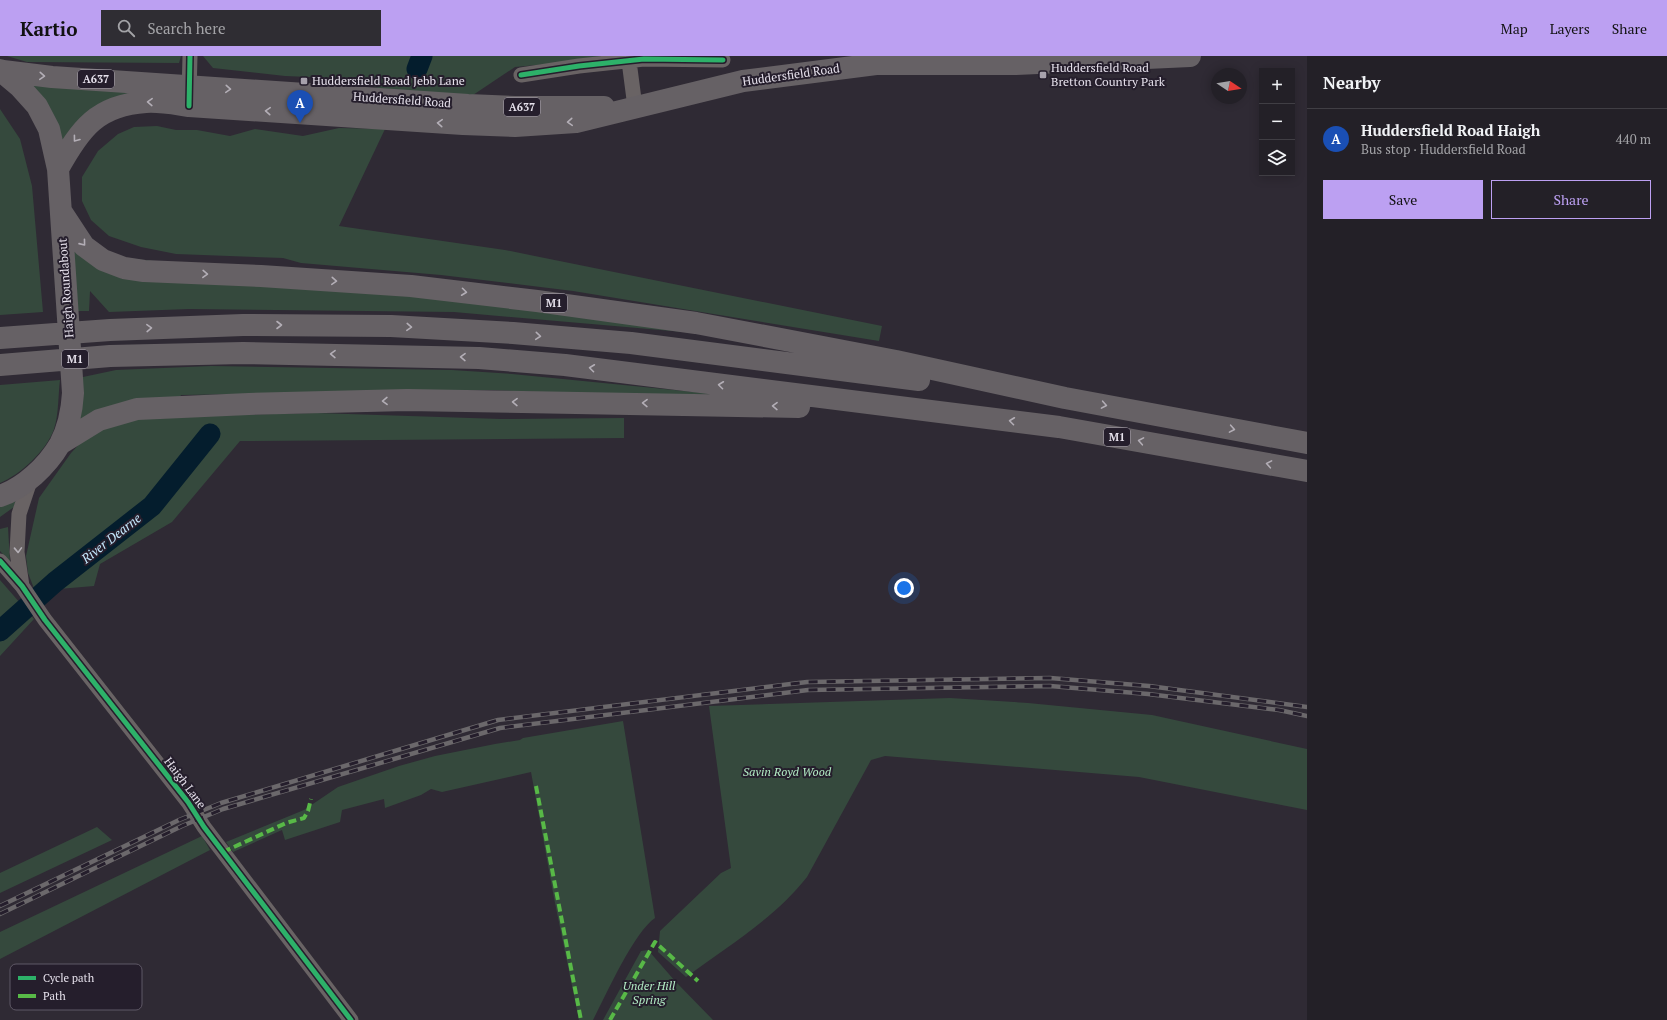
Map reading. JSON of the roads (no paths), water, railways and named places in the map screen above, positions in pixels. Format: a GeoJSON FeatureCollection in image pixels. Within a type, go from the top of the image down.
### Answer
{"type":"FeatureCollection","features":[{"type":"Feature","properties":{"kind":"highway","name":"Huddersfield Road"},"geometry":{"type":"LineString","coordinates":[[1,71],[189,96],[476,105],[635,107],[743,82],[876,64],[1016,64],[1190,56]]}},
{"type":"Feature","properties":{"kind":"highway","name":"Haigh Roundabout"},"geometry":{"type":"LineString","coordinates":[[0,496],[31,478],[47,462],[60,444],[68,422],[72,406],[73,393],[58,169],[49,129],[37,106],[19,86],[1,71]]}},
{"type":"Feature","properties":{"kind":"highway","name":"Huddersfield Road"},"geometry":{"type":"LineString","coordinates":[[58,169],[70,146],[83,130],[100,114],[118,106],[189,96]]}},
{"type":"Feature","properties":{"kind":"highway","name":"M1"},"geometry":{"type":"LineString","coordinates":[[61,211],[84,246],[103,260],[124,268],[144,271],[261,276],[411,286],[537,301],[696,323],[896,362],[1066,398],[1307,443]]}},
{"type":"Feature","properties":{"kind":"highway","name":"M1"},"geometry":{"type":"LineString","coordinates":[[0,338],[110,330],[243,325],[391,326],[513,333],[632,343],[1066,398]]}},
{"type":"Feature","properties":{"kind":"highway","name":"M1"},"geometry":{"type":"LineString","coordinates":[[0,365],[110,356],[243,353],[479,358],[565,365],[1059,427],[1307,471]]}},
{"type":"Feature","properties":{"kind":"highway","name":"M1"},"geometry":{"type":"LineString","coordinates":[[60,444],[99,420],[137,409],[249,404],[407,400],[678,404],[926,410]]}},
{"type":"Feature","properties":{"kind":"street"},"geometry":{"type":"LineString","coordinates":[[189,96],[190,56]]}},
{"type":"Feature","properties":{"kind":"street"},"geometry":{"type":"LineString","coordinates":[[521,75],[579,66],[628,61],[673,58],[723,60]]}},
{"type":"Feature","properties":{"kind":"street"},"geometry":{"type":"LineString","coordinates":[[628,61],[635,107]]}},
{"type":"Feature","properties":{"kind":"street","name":"Haigh Lane"},"geometry":{"type":"LineString","coordinates":[[24,589],[18,552],[19,514],[31,478]]}},
{"type":"Feature","properties":{"kind":"street","name":"Haigh Lane"},"geometry":{"type":"LineString","coordinates":[[0,561],[24,589],[40,613],[180,792],[209,833],[351,1020]]}},
{"type":"Feature","properties":{"kind":"waterway","name":"River Dearne"},"geometry":{"type":"LineString","coordinates":[[417,69],[422,56]]}},
{"type":"Feature","properties":{"kind":"waterway","name":"River Dearne"},"geometry":{"type":"LineString","coordinates":[[0,631],[55,582],[152,506],[210,434]]}},
{"type":"Feature","properties":{"kind":"railway"},"geometry":{"type":"LineString","coordinates":[[0,906],[179,820],[221,803],[498,720],[807,682],[1050,678],[1149,686],[1307,707]]}},
{"type":"Feature","properties":{"kind":"railway"},"geometry":{"type":"LineString","coordinates":[[0,914],[182,826],[223,809],[500,728],[808,690],[1050,686],[1148,694],[1279,710],[1307,716]]}},
{"type":"Feature","properties":{"kind":"place","name":"Huddersfield Road Bretton Country Park"},"geometry":{"type":"Point","coordinates":[1043,75]}},
{"type":"Feature","properties":{"kind":"place","name":"Huddersfield Road Jebb Lane"},"geometry":{"type":"Point","coordinates":[304,81]}},
{"type":"Feature","properties":{"kind":"place","name":"Huddersfield Road Haigh"},"geometry":{"type":"Point","coordinates":[300,123]}},
{"type":"Feature","properties":{"kind":"park label","name":"Savin Royd Wood"},"geometry":{"type":"Point","coordinates":[787,772]}},
{"type":"Feature","properties":{"kind":"park label","name":"Under Hill Spring"},"geometry":{"type":"Point","coordinates":[649,993]}}]}
